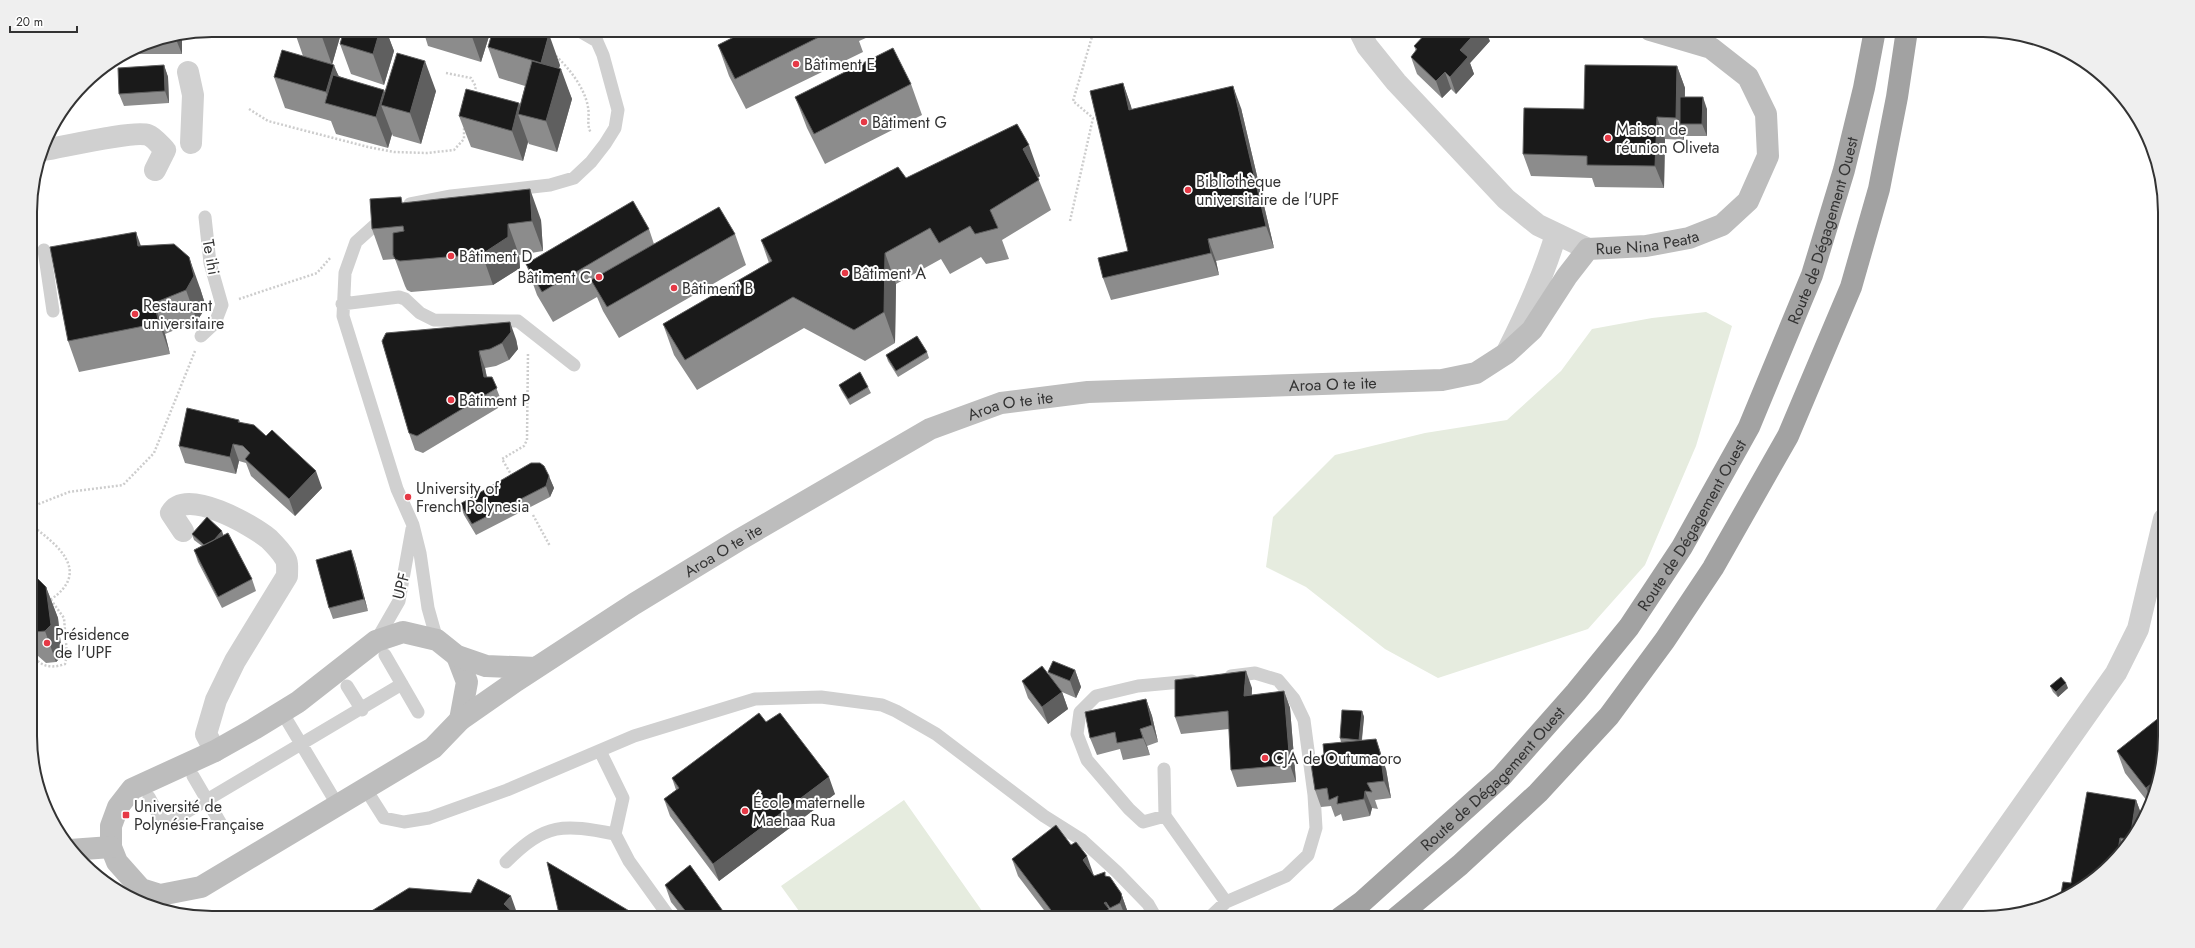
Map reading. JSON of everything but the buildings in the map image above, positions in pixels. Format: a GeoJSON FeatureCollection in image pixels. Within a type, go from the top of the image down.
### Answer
{"type":"FeatureCollection","features":[{"type":"Feature","properties":{"kind":"highway"},"geometry":{"type":"LineString","coordinates":[[1864,88],[1866,37]]}},
{"type":"Feature","properties":{"kind":"highway","name":"Route de Dégagement Ouest"},"geometry":{"type":"LineString","coordinates":[[1350,911],[1362,902],[1501,777],[1576,692],[1629,627],[1682,547],[1749,427],[1812,275],[1844,170],[1864,88],[1874,37]]}},
{"type":"Feature","properties":{"kind":"highway"},"geometry":{"type":"LineString","coordinates":[[1404,911],[1460,865],[1538,793],[1609,716],[1665,640],[1713,568],[1788,436],[1851,287],[1880,189],[1897,97],[1906,37]]}},
{"type":"Feature","properties":{"kind":"main road","name":"Rue Nina Peata"},"geometry":{"type":"LineString","coordinates":[[1588,249],[1646,246],[1682,239],[1722,225],[1748,202],[1768,156],[1766,114],[1748,77],[1711,48],[1674,37]]}},
{"type":"Feature","properties":{"kind":"main road","name":"Aroa O te ite"},"geometry":{"type":"LineString","coordinates":[[111,846],[116,862],[140,889],[160,895],[201,887],[337,804],[433,748],[460,720],[634,604],[843,478],[930,429],[1001,403],[1088,392],[1442,380],[1476,372],[1507,353],[1532,330],[1567,276],[1588,249]]}},
{"type":"Feature","properties":{"kind":"main road"},"geometry":{"type":"LineString","coordinates":[[78,849],[111,846],[111,826],[118,807],[132,789],[215,751],[298,702],[403,632],[437,640],[457,656],[486,666],[536,668]]}},
{"type":"Feature","properties":{"kind":"main road"},"geometry":{"type":"LineString","coordinates":[[457,656],[467,682],[460,720]]}},
{"type":"Feature","properties":{"kind":"street","name":"Rue Nina Peata"},"geometry":{"type":"LineString","coordinates":[[1362,37],[1367,46],[1396,82],[1506,199],[1538,225],[1588,249]]}},
{"type":"Feature","properties":{"kind":"street"},"geometry":{"type":"LineString","coordinates":[[188,72],[193,95],[191,143]]}},
{"type":"Feature","properties":{"kind":"street"},"geometry":{"type":"LineString","coordinates":[[48,149],[114,137],[141,134],[150,135],[164,150],[155,170]]}},
{"type":"Feature","properties":{"kind":"street"},"geometry":{"type":"LineString","coordinates":[[1507,353],[1532,302],[1549,259],[1556,234]]}},
{"type":"Feature","properties":{"kind":"street"},"geometry":{"type":"LineString","coordinates":[[183,531],[171,513],[174,507],[183,504],[200,505],[238,518],[269,540],[286,559],[287,576],[236,661],[216,700],[206,734],[215,751]]}},
{"type":"Feature","properties":{"kind":"street"},"geometry":{"type":"LineString","coordinates":[[1948,911],[2116,673],[2138,629],[2158,544]]}},
{"type":"Feature","properties":{"kind":"lane"},"geometry":{"type":"LineString","coordinates":[[437,640],[428,608],[420,552],[413,525],[397,489],[343,316],[342,304],[345,272],[356,242],[387,214],[415,202],[451,196],[550,185],[574,178],[605,144],[614,128],[618,110],[595,37]]}},
{"type":"Feature","properties":{"kind":"lane","name":"Te ihi"},"geometry":{"type":"LineString","coordinates":[[205,217],[210,263],[222,305]]}},
{"type":"Feature","properties":{"kind":"lane"},"geometry":{"type":"LineString","coordinates":[[44,250],[53,311]]}},
{"type":"Feature","properties":{"kind":"lane"},"geometry":{"type":"LineString","coordinates":[[342,304],[399,297],[405,299],[420,313],[434,320],[518,321],[574,365]]}},
{"type":"Feature","properties":{"kind":"lane"},"geometry":{"type":"LineString","coordinates":[[202,336],[216,323],[222,305]]}},
{"type":"Feature","properties":{"kind":"lane","name":"UPF"},"geometry":{"type":"LineString","coordinates":[[380,648],[399,601],[413,525]]}},
{"type":"Feature","properties":{"kind":"lane"},"geometry":{"type":"LineString","coordinates":[[380,648],[418,712]]}},
{"type":"Feature","properties":{"kind":"lane"},"geometry":{"type":"LineString","coordinates":[[1216,911],[1226,902],[1286,876],[1308,855],[1316,828],[1314,795],[1304,720],[1294,699],[1278,680],[1255,673],[1221,678]]}},
{"type":"Feature","properties":{"kind":"lane"},"geometry":{"type":"LineString","coordinates":[[1165,816],[1143,822],[1110,788],[1087,760],[1077,734],[1080,712],[1096,696],[1138,686],[1207,679]]}},
{"type":"Feature","properties":{"kind":"lane"},"geometry":{"type":"LineString","coordinates":[[149,798],[160,818],[168,823],[362,710],[402,684]]}},
{"type":"Feature","properties":{"kind":"lane"},"geometry":{"type":"LineString","coordinates":[[347,686],[362,710]]}},
{"type":"Feature","properties":{"kind":"lane"},"geometry":{"type":"LineString","coordinates":[[365,788],[384,818],[404,822],[429,818],[507,790],[634,736],[755,699],[821,697],[882,705],[896,711],[936,734],[1020,798],[1082,840],[1118,872],[1148,904],[1152,911]]}},
{"type":"Feature","properties":{"kind":"lane"},"geometry":{"type":"LineString","coordinates":[[282,712],[337,804]]}},
{"type":"Feature","properties":{"kind":"lane"},"geometry":{"type":"LineString","coordinates":[[600,751],[623,798],[615,834],[629,861],[665,911]]}},
{"type":"Feature","properties":{"kind":"lane"},"geometry":{"type":"LineString","coordinates":[[1164,769],[1165,816],[1226,902]]}},
{"type":"Feature","properties":{"kind":"lane"},"geometry":{"type":"LineString","coordinates":[[193,776],[221,824]]}},
{"type":"Feature","properties":{"kind":"lane"},"geometry":{"type":"LineString","coordinates":[[506,862],[521,847],[538,834],[569,827],[615,834]]}},
{"type":"Feature","properties":{"kind":"path"},"geometry":{"type":"LineString","coordinates":[[1070,221],[1093,118],[1073,101],[1092,37]]}},
{"type":"Feature","properties":{"kind":"path"},"geometry":{"type":"LineString","coordinates":[[552,51],[562,61],[578,83],[588,107],[589,131],[593,137],[605,144]]}},
{"type":"Feature","properties":{"kind":"path"},"geometry":{"type":"LineString","coordinates":[[446,73],[471,78],[476,87],[472,98]]}},
{"type":"Feature","properties":{"kind":"path"},"geometry":{"type":"LineString","coordinates":[[249,109],[268,121],[394,152],[428,153],[454,150],[464,139],[465,124]]}},
{"type":"Feature","properties":{"kind":"path"},"geometry":{"type":"LineString","coordinates":[[222,305],[317,272],[339,247],[356,242]]}},
{"type":"Feature","properties":{"kind":"path"},"geometry":{"type":"LineString","coordinates":[[513,478],[502,459],[524,446],[527,440],[528,330]]}},
{"type":"Feature","properties":{"kind":"path"},"geometry":{"type":"LineString","coordinates":[[37,505],[69,492],[123,486],[154,453],[202,336]]}},
{"type":"Feature","properties":{"kind":"path"},"geometry":{"type":"LineString","coordinates":[[533,515],[550,546]]}},
{"type":"Feature","properties":{"kind":"path"},"geometry":{"type":"LineString","coordinates":[[37,530],[62,550],[69,564],[69,578],[60,592],[50,600],[44,602]]}},
{"type":"Feature","properties":{"kind":"path"},"geometry":{"type":"LineString","coordinates":[[37,660],[45,667],[55,668],[65,664],[67,655],[64,618],[50,600]]}},
{"type":"Feature","properties":{"kind":"shaded area"},"geometry":{"type":"Polygon","coordinates":[[[1706,312],[1732,326],[1696,446],[1645,565],[1588,629],[1438,678],[1385,649],[1306,587],[1266,567],[1273,517],[1335,455],[1425,433],[1507,420],[1561,371],[1592,329],[1652,318],[1706,312]]]}},
{"type":"Feature","properties":{"kind":"shaded area"},"geometry":{"type":"Polygon","coordinates":[[[904,800],[982,911],[799,911],[781,886],[904,800]]]}},
{"type":"Feature","properties":{"kind":"place","name":"Bâtiment E"},"geometry":{"type":"Point","coordinates":[796,64]}},
{"type":"Feature","properties":{"kind":"place","name":"Bâtiment G"},"geometry":{"type":"Point","coordinates":[864,122]}},
{"type":"Feature","properties":{"kind":"place","name":"Maison de réunion Oliveta"},"geometry":{"type":"Point","coordinates":[1608,138]}},
{"type":"Feature","properties":{"kind":"place","name":"Bibliothèque universitaire de l'UPF"},"geometry":{"type":"Point","coordinates":[1188,190]}},
{"type":"Feature","properties":{"kind":"place","name":"Bâtiment D"},"geometry":{"type":"Point","coordinates":[451,256]}},
{"type":"Feature","properties":{"kind":"place","name":"Bâtiment A"},"geometry":{"type":"Point","coordinates":[845,273]}},
{"type":"Feature","properties":{"kind":"place","name":"Bâtiment C"},"geometry":{"type":"Point","coordinates":[599,277]}},
{"type":"Feature","properties":{"kind":"place","name":"Bâtiment B"},"geometry":{"type":"Point","coordinates":[674,288]}},
{"type":"Feature","properties":{"kind":"place","name":"Restaurant universitaire"},"geometry":{"type":"Point","coordinates":[135,314]}},
{"type":"Feature","properties":{"kind":"place","name":"Bâtiment P"},"geometry":{"type":"Point","coordinates":[451,400]}},
{"type":"Feature","properties":{"kind":"place","name":"University of French Polynesia"},"geometry":{"type":"Point","coordinates":[408,497]}},
{"type":"Feature","properties":{"kind":"place","name":"Présidence de l'UPF"},"geometry":{"type":"Point","coordinates":[47,643]}},
{"type":"Feature","properties":{"kind":"place","name":"CJA de Outumaoro"},"geometry":{"type":"Point","coordinates":[1265,758]}},
{"type":"Feature","properties":{"kind":"place","name":"École maternelle Maehaa Rua"},"geometry":{"type":"Point","coordinates":[745,811]}},
{"type":"Feature","properties":{"kind":"place","name":"Université de Polynésie-Française"},"geometry":{"type":"Point","coordinates":[126,815]}}]}
